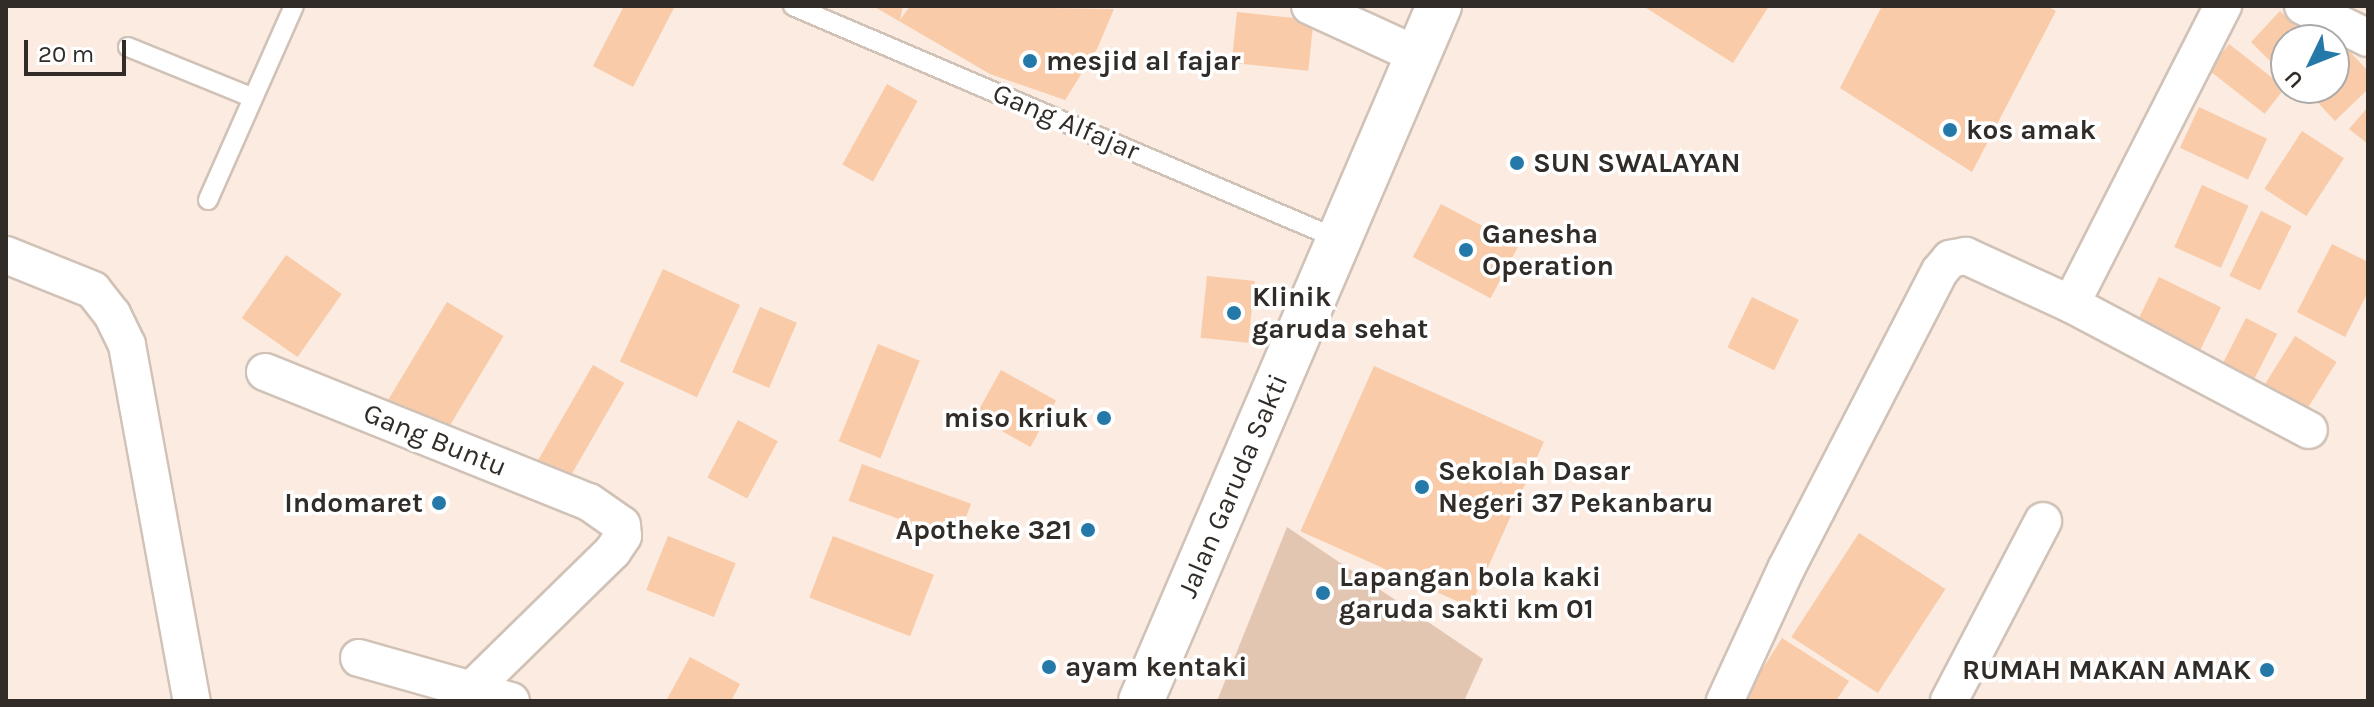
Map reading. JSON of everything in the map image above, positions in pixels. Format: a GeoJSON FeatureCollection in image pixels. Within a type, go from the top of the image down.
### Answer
{"type":"FeatureCollection","features":[{"type":"Feature","properties":{"kind":"highway","name":"Jalan Garuda Sakti"},"geometry":{"type":"LineString","coordinates":[[1141,701],[1415,54],[1439,6]]}},
{"type":"Feature","properties":{"kind":"street"},"geometry":{"type":"LineString","coordinates":[[1310,6],[1415,54]]}},
{"type":"Feature","properties":{"kind":"street"},"geometry":{"type":"LineString","coordinates":[[2071,304],[2223,6]]}},
{"type":"Feature","properties":{"kind":"street"},"geometry":{"type":"LineString","coordinates":[[2303,6],[2368,38]]}},
{"type":"Feature","properties":{"kind":"street"},"geometry":{"type":"LineString","coordinates":[[6,255],[93,290],[127,345],[192,701]]}},
{"type":"Feature","properties":{"kind":"street"},"geometry":{"type":"LineString","coordinates":[[1725,701],[1793,554],[1950,259],[1966,256],[2071,304],[2309,430]]}},
{"type":"Feature","properties":{"kind":"street","name":"Gang Buntu"},"geometry":{"type":"LineString","coordinates":[[265,372],[604,512],[622,525],[623,536],[613,551],[472,689]]}},
{"type":"Feature","properties":{"kind":"street"},"geometry":{"type":"LineString","coordinates":[[1949,701],[2043,521]]}},
{"type":"Feature","properties":{"kind":"street"},"geometry":{"type":"LineString","coordinates":[[359,658],[511,701]]}},
{"type":"Feature","properties":{"kind":"lane"},"geometry":{"type":"LineString","coordinates":[[208,200],[251,97],[294,6]]}},
{"type":"Feature","properties":{"kind":"lane","name":"Gang Alfajar"},"geometry":{"type":"LineString","coordinates":[[793,6],[1338,239]]}},
{"type":"Feature","properties":{"kind":"lane"},"geometry":{"type":"LineString","coordinates":[[128,47],[251,97]]}},
{"type":"Feature","properties":{"kind":"shaded area","name":"Lapangan bola kaki garuda sakti km 01"},"geometry":{"type":"Polygon","coordinates":[[[1287,527],[1483,659],[1464,701],[1217,701],[1287,527]]]}},
{"type":"Feature","properties":{"kind":"building"},"geometry":{"type":"Polygon","coordinates":[[[624,6],[675,6],[633,87],[593,66],[624,6]]]}},
{"type":"Feature","properties":{"kind":"building","name":"mesjid al fajar"},"geometry":{"type":"Polygon","coordinates":[[[873,6],[903,6],[900,20],[910,6],[1114,9],[1097,49],[1065,100],[990,74],[873,6]]]}},
{"type":"Feature","properties":{"kind":"building"},"geometry":{"type":"Polygon","coordinates":[[[1643,6],[1769,6],[1733,63],[1643,6]]]}},
{"type":"Feature","properties":{"kind":"building","name":"kos amak"},"geometry":{"type":"Polygon","coordinates":[[[1882,6],[2046,6],[2056,11],[1972,172],[1840,88],[1882,6]]]}},
{"type":"Feature","properties":{"kind":"building"},"geometry":{"type":"Polygon","coordinates":[[[2280,11],[2294,24],[2270,24],[2270,61],[2251,42],[2280,11]]]}},
{"type":"Feature","properties":{"kind":"building"},"geometry":{"type":"Polygon","coordinates":[[[1237,12],[1314,20],[1308,71],[1232,63],[1237,12]]]}},
{"type":"Feature","properties":{"kind":"building"},"geometry":{"type":"Polygon","coordinates":[[[2229,44],[2270,76],[2272,104],[2265,114],[2209,70],[2229,44]]]}},
{"type":"Feature","properties":{"kind":"building"},"geometry":{"type":"Polygon","coordinates":[[[2350,52],[2368,71],[2368,89],[2335,121],[2319,104],[2350,104],[2350,52]]]}},
{"type":"Feature","properties":{"kind":"building"},"geometry":{"type":"Polygon","coordinates":[[[887,84],[918,101],[873,181],[842,164],[887,84]]]}},
{"type":"Feature","properties":{"kind":"building"},"geometry":{"type":"Polygon","coordinates":[[[2199,107],[2267,139],[2248,179],[2180,148],[2199,107]]]}},
{"type":"Feature","properties":{"kind":"building"},"geometry":{"type":"Polygon","coordinates":[[[2368,107],[2368,144],[2349,129],[2368,107]]]}},
{"type":"Feature","properties":{"kind":"building"},"geometry":{"type":"Polygon","coordinates":[[[2302,131],[2344,158],[2306,216],[2264,189],[2302,131]]]}},
{"type":"Feature","properties":{"kind":"building"},"geometry":{"type":"Polygon","coordinates":[[[2202,185],[2249,206],[2221,268],[2174,247],[2202,185]]]}},
{"type":"Feature","properties":{"kind":"building","name":"Ganesha Operation"},"geometry":{"type":"Polygon","coordinates":[[[1441,204],[1519,245],[1491,298],[1413,257],[1441,204]]]}},
{"type":"Feature","properties":{"kind":"building"},"geometry":{"type":"Polygon","coordinates":[[[2261,211],[2292,226],[2260,291],[2229,276],[2261,211]]]}},
{"type":"Feature","properties":{"kind":"building"},"geometry":{"type":"Polygon","coordinates":[[[2332,244],[2368,262],[2368,292],[2345,337],[2297,312],[2332,244]]]}},
{"type":"Feature","properties":{"kind":"building"},"geometry":{"type":"Polygon","coordinates":[[[286,255],[342,294],[298,357],[242,318],[286,255]]]}},
{"type":"Feature","properties":{"kind":"building"},"geometry":{"type":"Polygon","coordinates":[[[663,269],[740,305],[697,397],[620,361],[663,269]]]}},
{"type":"Feature","properties":{"kind":"building"},"geometry":{"type":"Polygon","coordinates":[[[1207,276],[1255,281],[1248,343],[1201,338],[1207,276]]]}},
{"type":"Feature","properties":{"kind":"building"},"geometry":{"type":"Polygon","coordinates":[[[2159,277],[2221,307],[2196,358],[2134,328],[2159,277]]]}},
{"type":"Feature","properties":{"kind":"building"},"geometry":{"type":"Polygon","coordinates":[[[1752,297],[1799,320],[1774,370],[1727,347],[1752,297]]]}},
{"type":"Feature","properties":{"kind":"building"},"geometry":{"type":"Polygon","coordinates":[[[447,302],[504,336],[445,434],[388,400],[447,302]]]}},
{"type":"Feature","properties":{"kind":"building"},"geometry":{"type":"Polygon","coordinates":[[[760,307],[797,323],[769,388],[732,372],[760,307]]]}},
{"type":"Feature","properties":{"kind":"building"},"geometry":{"type":"Polygon","coordinates":[[[2246,318],[2277,334],[2250,386],[2219,371],[2246,318]]]}},
{"type":"Feature","properties":{"kind":"building"},"geometry":{"type":"Polygon","coordinates":[[[2295,336],[2337,362],[2298,424],[2256,398],[2295,336]]]}},
{"type":"Feature","properties":{"kind":"building"},"geometry":{"type":"Polygon","coordinates":[[[878,344],[920,361],[880,458],[839,441],[878,344]]]}},
{"type":"Feature","properties":{"kind":"building"},"geometry":{"type":"Polygon","coordinates":[[[593,365],[624,383],[569,479],[538,461],[593,365]]]}},
{"type":"Feature","properties":{"kind":"building","name":"Sekolah Dasar Negeri 37 Pekanbaru"},"geometry":{"type":"Polygon","coordinates":[[[1374,366],[1544,442],[1470,607],[1300,531],[1374,366]]]}},
{"type":"Feature","properties":{"kind":"building"},"geometry":{"type":"Polygon","coordinates":[[[1001,370],[1056,401],[1030,447],[975,416],[1001,370]]]}},
{"type":"Feature","properties":{"kind":"building"},"geometry":{"type":"Polygon","coordinates":[[[738,420],[778,441],[747,499],[707,477],[738,420]]]}},
{"type":"Feature","properties":{"kind":"building"},"geometry":{"type":"Polygon","coordinates":[[[862,464],[971,504],[958,540],[849,501],[862,464]]]}},
{"type":"Feature","properties":{"kind":"building"},"geometry":{"type":"Polygon","coordinates":[[[1859,533],[1945,589],[1878,693],[1791,637],[1859,533]]]}},
{"type":"Feature","properties":{"kind":"building"},"geometry":{"type":"Polygon","coordinates":[[[668,536],[736,563],[714,617],[646,590],[668,536]]]}},
{"type":"Feature","properties":{"kind":"building"},"geometry":{"type":"Polygon","coordinates":[[[833,536],[934,575],[910,636],[809,598],[833,536]]]}},
{"type":"Feature","properties":{"kind":"building"},"geometry":{"type":"Polygon","coordinates":[[[1782,638],[1849,681],[1836,701],[1742,701],[1782,638]]]}},
{"type":"Feature","properties":{"kind":"building"},"geometry":{"type":"Polygon","coordinates":[[[690,657],[740,684],[731,701],[666,701],[690,657]]]}},
{"type":"Feature","properties":{"kind":"place","name":"mesjid al fajar"},"geometry":{"type":"Point","coordinates":[1030,61]}},
{"type":"Feature","properties":{"kind":"place","name":"kos amak"},"geometry":{"type":"Point","coordinates":[1950,130]}},
{"type":"Feature","properties":{"kind":"place","name":"SUN SWALAYAN"},"geometry":{"type":"Point","coordinates":[1517,163]}},
{"type":"Feature","properties":{"kind":"place","name":"Ganesha Operation"},"geometry":{"type":"Point","coordinates":[1466,250]}},
{"type":"Feature","properties":{"kind":"place","name":"Klinik garuda sehat"},"geometry":{"type":"Point","coordinates":[1234,313]}},
{"type":"Feature","properties":{"kind":"place","name":"miso kriuk"},"geometry":{"type":"Point","coordinates":[1104,418]}},
{"type":"Feature","properties":{"kind":"place","name":"Sekolah Dasar Negeri 37 Pekanbaru"},"geometry":{"type":"Point","coordinates":[1422,487]}},
{"type":"Feature","properties":{"kind":"place","name":"Indomaret"},"geometry":{"type":"Point","coordinates":[439,503]}},
{"type":"Feature","properties":{"kind":"place","name":"Apotheke 321"},"geometry":{"type":"Point","coordinates":[1088,530]}},
{"type":"Feature","properties":{"kind":"place","name":"Lapangan bola kaki garuda sakti km 01"},"geometry":{"type":"Point","coordinates":[1323,593]}},
{"type":"Feature","properties":{"kind":"place","name":"ayam kentaki"},"geometry":{"type":"Point","coordinates":[1049,667]}},
{"type":"Feature","properties":{"kind":"place","name":"RUMAH MAKAN AMAK"},"geometry":{"type":"Point","coordinates":[2267,670]}}]}
